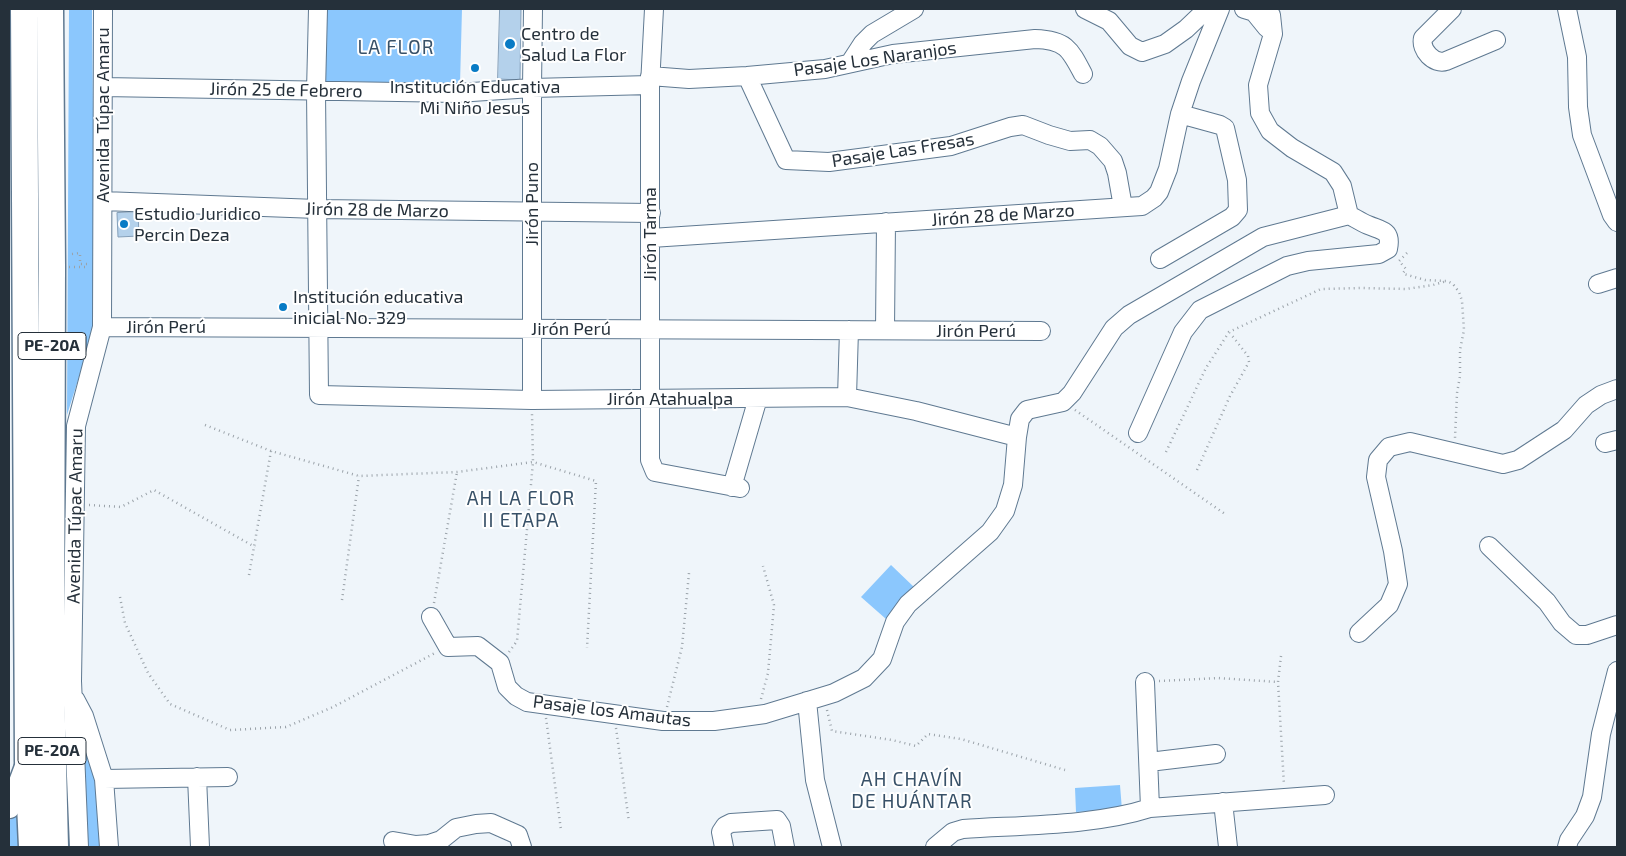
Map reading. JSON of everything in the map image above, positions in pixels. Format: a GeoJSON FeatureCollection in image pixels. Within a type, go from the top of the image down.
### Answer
{"type":"FeatureCollection","features":[{"type":"Feature","properties":{"kind":"highway","name":"Avenida Túpac Amaru"},"geometry":{"type":"LineString","coordinates":[[24,9],[27,467],[36,754],[32,847]]}},
{"type":"Feature","properties":{"kind":"highway","name":"Avenida Túpac Amaru"},"geometry":{"type":"LineString","coordinates":[[50,9],[65,686],[36,754],[54,819],[55,847]]}},
{"type":"Feature","properties":{"kind":"highway"},"geometry":{"type":"LineString","coordinates":[[9,433],[27,467]]}},
{"type":"Feature","properties":{"kind":"highway"},"geometry":{"type":"LineString","coordinates":[[44,847],[54,819]]}},
{"type":"Feature","properties":{"kind":"main road","name":"PE-20A"},"geometry":{"type":"LineString","coordinates":[[9,807],[36,754]]}},
{"type":"Feature","properties":{"kind":"street","name":"Avenida Túpac Amaru"},"geometry":{"type":"LineString","coordinates":[[78,847],[65,686],[75,504],[76,426],[102,327],[103,9]]}},
{"type":"Feature","properties":{"kind":"street"},"geometry":{"type":"LineString","coordinates":[[318,9],[316,91],[318,328]]}},
{"type":"Feature","properties":{"kind":"street","name":"Jirón Puno"},"geometry":{"type":"LineString","coordinates":[[532,400],[533,9]]}},
{"type":"Feature","properties":{"kind":"street","name":"Jirón Tarma"},"geometry":{"type":"LineString","coordinates":[[654,9],[650,81],[650,460],[655,472],[736,487],[758,398]]}},
{"type":"Feature","properties":{"kind":"street"},"geometry":{"type":"LineString","coordinates":[[850,63],[863,43],[872,34],[912,9]]}},
{"type":"Feature","properties":{"kind":"street"},"geometry":{"type":"LineString","coordinates":[[1086,9],[1109,21],[1130,46],[1142,52],[1165,44],[1215,9]]}},
{"type":"Feature","properties":{"kind":"street","name":"Jirón 28 de Marzo"},"geometry":{"type":"LineString","coordinates":[[651,238],[1142,206],[1159,192],[1168,169],[1180,114],[1215,9]]}},
{"type":"Feature","properties":{"kind":"street"},"geometry":{"type":"LineString","coordinates":[[1244,9],[1254,12],[1272,34]]}},
{"type":"Feature","properties":{"kind":"street"},"geometry":{"type":"LineString","coordinates":[[1265,9],[1271,15],[1272,34],[1258,85],[1260,113],[1270,131],[1292,148],[1333,172],[1342,186],[1349,215]]}},
{"type":"Feature","properties":{"kind":"street"},"geometry":{"type":"LineString","coordinates":[[1452,9],[1422,42],[1423,48],[1434,61],[1439,63],[1446,61],[1496,40]]}},
{"type":"Feature","properties":{"kind":"street"},"geometry":{"type":"LineString","coordinates":[[1567,9],[1577,57],[1578,106],[1582,135],[1612,215],[1617,222]]}},
{"type":"Feature","properties":{"kind":"street","name":"Pasaje Los Naranjos"},"geometry":{"type":"LineString","coordinates":[[650,81],[747,76],[825,69],[894,54],[1035,39],[1051,40],[1062,44],[1072,52],[1083,74]]}},
{"type":"Feature","properties":{"kind":"street","name":"Pasaje Las Fresas"},"geometry":{"type":"LineString","coordinates":[[747,76],[787,160],[829,162],[952,146],[1010,127],[1023,126],[1070,140],[1090,140],[1100,146],[1113,161],[1117,173],[1122,207]]}},
{"type":"Feature","properties":{"kind":"street","name":"Jirón 25 de Febrero"},"geometry":{"type":"LineString","coordinates":[[103,88],[457,93],[650,81]]}},
{"type":"Feature","properties":{"kind":"street"},"geometry":{"type":"LineString","coordinates":[[1160,259],[1232,217],[1238,210],[1237,180],[1225,128],[1220,124],[1180,114]]}},
{"type":"Feature","properties":{"kind":"street","name":"Jirón 28 de Marzo"},"geometry":{"type":"LineString","coordinates":[[103,201],[317,209],[650,213]]}},
{"type":"Feature","properties":{"kind":"street"},"geometry":{"type":"LineString","coordinates":[[1063,402],[1072,392],[1114,328],[1128,316],[1263,237],[1349,215],[1368,225],[1382,229],[1388,234],[1390,242],[1388,249],[1378,254],[1308,261],[1287,266],[1200,310],[1183,332],[1138,433]]}},
{"type":"Feature","properties":{"kind":"street"},"geometry":{"type":"LineString","coordinates":[[885,330],[886,222]]}},
{"type":"Feature","properties":{"kind":"street"},"geometry":{"type":"LineString","coordinates":[[1598,284],[1617,278]]}},
{"type":"Feature","properties":{"kind":"street","name":"Jirón Perú"},"geometry":{"type":"LineString","coordinates":[[102,327],[1041,331]]}},
{"type":"Feature","properties":{"kind":"street","name":"Jirón Atahualpa"},"geometry":{"type":"LineString","coordinates":[[318,328],[319,395],[532,400],[847,397],[916,411],[1017,437]]}},
{"type":"Feature","properties":{"kind":"street"},"geometry":{"type":"LineString","coordinates":[[847,397],[849,330]]}},
{"type":"Feature","properties":{"kind":"street"},"geometry":{"type":"LineString","coordinates":[[1360,633],[1389,605],[1398,584],[1393,551],[1376,477],[1378,460],[1389,447],[1410,442],[1503,464],[1518,460],[1564,430],[1586,405],[1601,395],[1617,389]]}},
{"type":"Feature","properties":{"kind":"street","name":"Pasaje los Amautas"},"geometry":{"type":"LineString","coordinates":[[500,664],[508,687],[516,696],[527,702],[663,721],[714,722],[756,715],[834,693],[864,678],[882,659],[895,622],[908,604],[990,532],[1005,511],[1013,485],[1020,419],[1027,410],[1063,402]]}},
{"type":"Feature","properties":{"kind":"street"},"geometry":{"type":"LineString","coordinates":[[1489,546],[1547,602],[1562,623],[1576,635],[1587,636],[1617,624]]}},
{"type":"Feature","properties":{"kind":"street"},"geometry":{"type":"LineString","coordinates":[[431,616],[448,646],[478,646],[500,664]]}},
{"type":"Feature","properties":{"kind":"street"},"geometry":{"type":"LineString","coordinates":[[1567,847],[1569,840],[1585,816],[1592,797],[1601,734],[1617,671]]}},
{"type":"Feature","properties":{"kind":"street"},"geometry":{"type":"LineString","coordinates":[[1145,682],[1150,808]]}},
{"type":"Feature","properties":{"kind":"street"},"geometry":{"type":"LineString","coordinates":[[65,686],[84,716],[104,779],[109,847]]}},
{"type":"Feature","properties":{"kind":"street"},"geometry":{"type":"LineString","coordinates":[[816,698],[815,780],[832,847]]}},
{"type":"Feature","properties":{"kind":"street"},"geometry":{"type":"LineString","coordinates":[[1149,762],[1216,754]]}},
{"type":"Feature","properties":{"kind":"street"},"geometry":{"type":"LineString","coordinates":[[197,777],[200,847]]}},
{"type":"Feature","properties":{"kind":"street"},"geometry":{"type":"LineString","coordinates":[[104,779],[228,777]]}},
{"type":"Feature","properties":{"kind":"street"},"geometry":{"type":"LineString","coordinates":[[935,847],[953,832],[963,829],[1088,821],[1132,814],[1150,808],[1325,795]]}},
{"type":"Feature","properties":{"kind":"street"},"geometry":{"type":"LineString","coordinates":[[1223,802],[1228,847]]}},
{"type":"Feature","properties":{"kind":"street"},"geometry":{"type":"LineString","coordinates":[[724,847],[721,832],[724,826],[731,823],[777,820],[781,826],[785,847]]}},
{"type":"Feature","properties":{"kind":"street"},"geometry":{"type":"LineString","coordinates":[[394,841],[416,845],[429,844],[441,840],[456,828],[491,822],[518,835],[522,847]]}},
{"type":"Feature","properties":{"kind":"path"},"geometry":{"type":"LineString","coordinates":[[72,259],[72,253],[80,253],[80,264],[90,263],[90,266],[66,268],[66,264],[72,264]]}},
{"type":"Feature","properties":{"kind":"path"},"geometry":{"type":"LineString","coordinates":[[1407,254],[1399,261],[1406,269],[1403,272],[1404,274],[1425,280],[1447,281],[1453,284],[1459,292],[1462,301],[1464,330],[1460,350],[1460,376],[1455,430],[1455,437],[1461,454]]}},
{"type":"Feature","properties":{"kind":"path"},"geometry":{"type":"LineString","coordinates":[[1166,452],[1206,368],[1230,332],[1321,289],[1406,289],[1447,281]]}},
{"type":"Feature","properties":{"kind":"path"},"geometry":{"type":"LineString","coordinates":[[1197,470],[1230,396],[1249,362],[1248,356],[1230,332]]}},
{"type":"Feature","properties":{"kind":"path"},"geometry":{"type":"LineString","coordinates":[[500,664],[517,641],[533,462],[532,400]]}},
{"type":"Feature","properties":{"kind":"path"},"geometry":{"type":"LineString","coordinates":[[1063,402],[1225,514]]}},
{"type":"Feature","properties":{"kind":"path"},"geometry":{"type":"LineString","coordinates":[[205,425],[271,451],[359,476],[457,472],[533,462],[596,481],[586,648]]}},
{"type":"Feature","properties":{"kind":"path"},"geometry":{"type":"LineString","coordinates":[[250,575],[271,451]]}},
{"type":"Feature","properties":{"kind":"path"},"geometry":{"type":"LineString","coordinates":[[431,616],[457,472]]}},
{"type":"Feature","properties":{"kind":"path"},"geometry":{"type":"LineString","coordinates":[[342,600],[359,476]]}},
{"type":"Feature","properties":{"kind":"path"},"geometry":{"type":"LineString","coordinates":[[75,504],[121,507],[154,490],[254,547]]}},
{"type":"Feature","properties":{"kind":"path"},"geometry":{"type":"LineString","coordinates":[[756,715],[768,673],[774,605],[763,566]]}},
{"type":"Feature","properties":{"kind":"path"},"geometry":{"type":"LineString","coordinates":[[663,721],[682,647],[689,573]]}},
{"type":"Feature","properties":{"kind":"path"},"geometry":{"type":"LineString","coordinates":[[120,597],[125,623],[148,673],[170,704],[230,730],[286,727],[333,707],[405,667],[448,646]]}},
{"type":"Feature","properties":{"kind":"path"},"geometry":{"type":"LineString","coordinates":[[1281,656],[1278,682],[1285,798]]}},
{"type":"Feature","properties":{"kind":"path"},"geometry":{"type":"LineString","coordinates":[[1145,682],[1218,678],[1278,682]]}},
{"type":"Feature","properties":{"kind":"path"},"geometry":{"type":"LineString","coordinates":[[816,698],[832,731],[892,740],[916,746],[928,734],[961,739],[1065,770]]}},
{"type":"Feature","properties":{"kind":"path"},"geometry":{"type":"LineString","coordinates":[[544,704],[562,830]]}},
{"type":"Feature","properties":{"kind":"path"},"geometry":{"type":"LineString","coordinates":[[614,714],[629,822]]}},
{"type":"Feature","properties":{"kind":"shaded area"},"geometry":{"type":"Polygon","coordinates":[[[69,9],[92,9],[95,326],[67,415],[69,9]]]}},
{"type":"Feature","properties":{"kind":"shaded area"},"geometry":{"type":"Polygon","coordinates":[[[327,9],[462,9],[460,84],[325,81],[327,9]]]}},
{"type":"Feature","properties":{"kind":"shaded area"},"geometry":{"type":"Polygon","coordinates":[[[891,565],[915,588],[886,619],[861,597],[891,565]]]}},
{"type":"Feature","properties":{"kind":"shaded area"},"geometry":{"type":"Polygon","coordinates":[[[83,729],[97,776],[101,847],[84,847],[83,729]]]}},
{"type":"Feature","properties":{"kind":"shaded area"},"geometry":{"type":"Polygon","coordinates":[[[1120,785],[1122,810],[1076,812],[1075,788],[1120,785]]]}},
{"type":"Feature","properties":{"kind":"shaded area"},"geometry":{"type":"Polygon","coordinates":[[[21,802],[24,847],[9,847],[9,822],[21,802]]]}},
{"type":"Feature","properties":{"kind":"building","name":"Centro de Salud La Flor"},"geometry":{"type":"Polygon","coordinates":[[[500,9],[521,9],[520,80],[498,79],[500,9]]]}},
{"type":"Feature","properties":{"kind":"building"},"geometry":{"type":"Polygon","coordinates":[[[138,212],[139,236],[118,237],[117,213],[138,212]]]}},
{"type":"Feature","properties":{"kind":"place","name":"Centro de Salud La Flor"},"geometry":{"type":"Point","coordinates":[510,44]}},
{"type":"Feature","properties":{"kind":"place","name":"Institución Educativa Mi Niño Jesus"},"geometry":{"type":"Point","coordinates":[475,68]}},
{"type":"Feature","properties":{"kind":"place","name":"Estudio Juridico Percin Deza"},"geometry":{"type":"Point","coordinates":[124,224]}},
{"type":"Feature","properties":{"kind":"place","name":"Institución educativa inicial No. 329"},"geometry":{"type":"Point","coordinates":[283,307]}},
{"type":"Feature","properties":{"kind":"district","name":"LA FLOR"},"geometry":{"type":"Point","coordinates":[396,48]}},
{"type":"Feature","properties":{"kind":"district","name":"AH LA FLOR II ETAPA"},"geometry":{"type":"Point","coordinates":[521,510]}},
{"type":"Feature","properties":{"kind":"district","name":"AH CHAVÍN DE HUÁNTAR"},"geometry":{"type":"Point","coordinates":[912,791]}}]}
